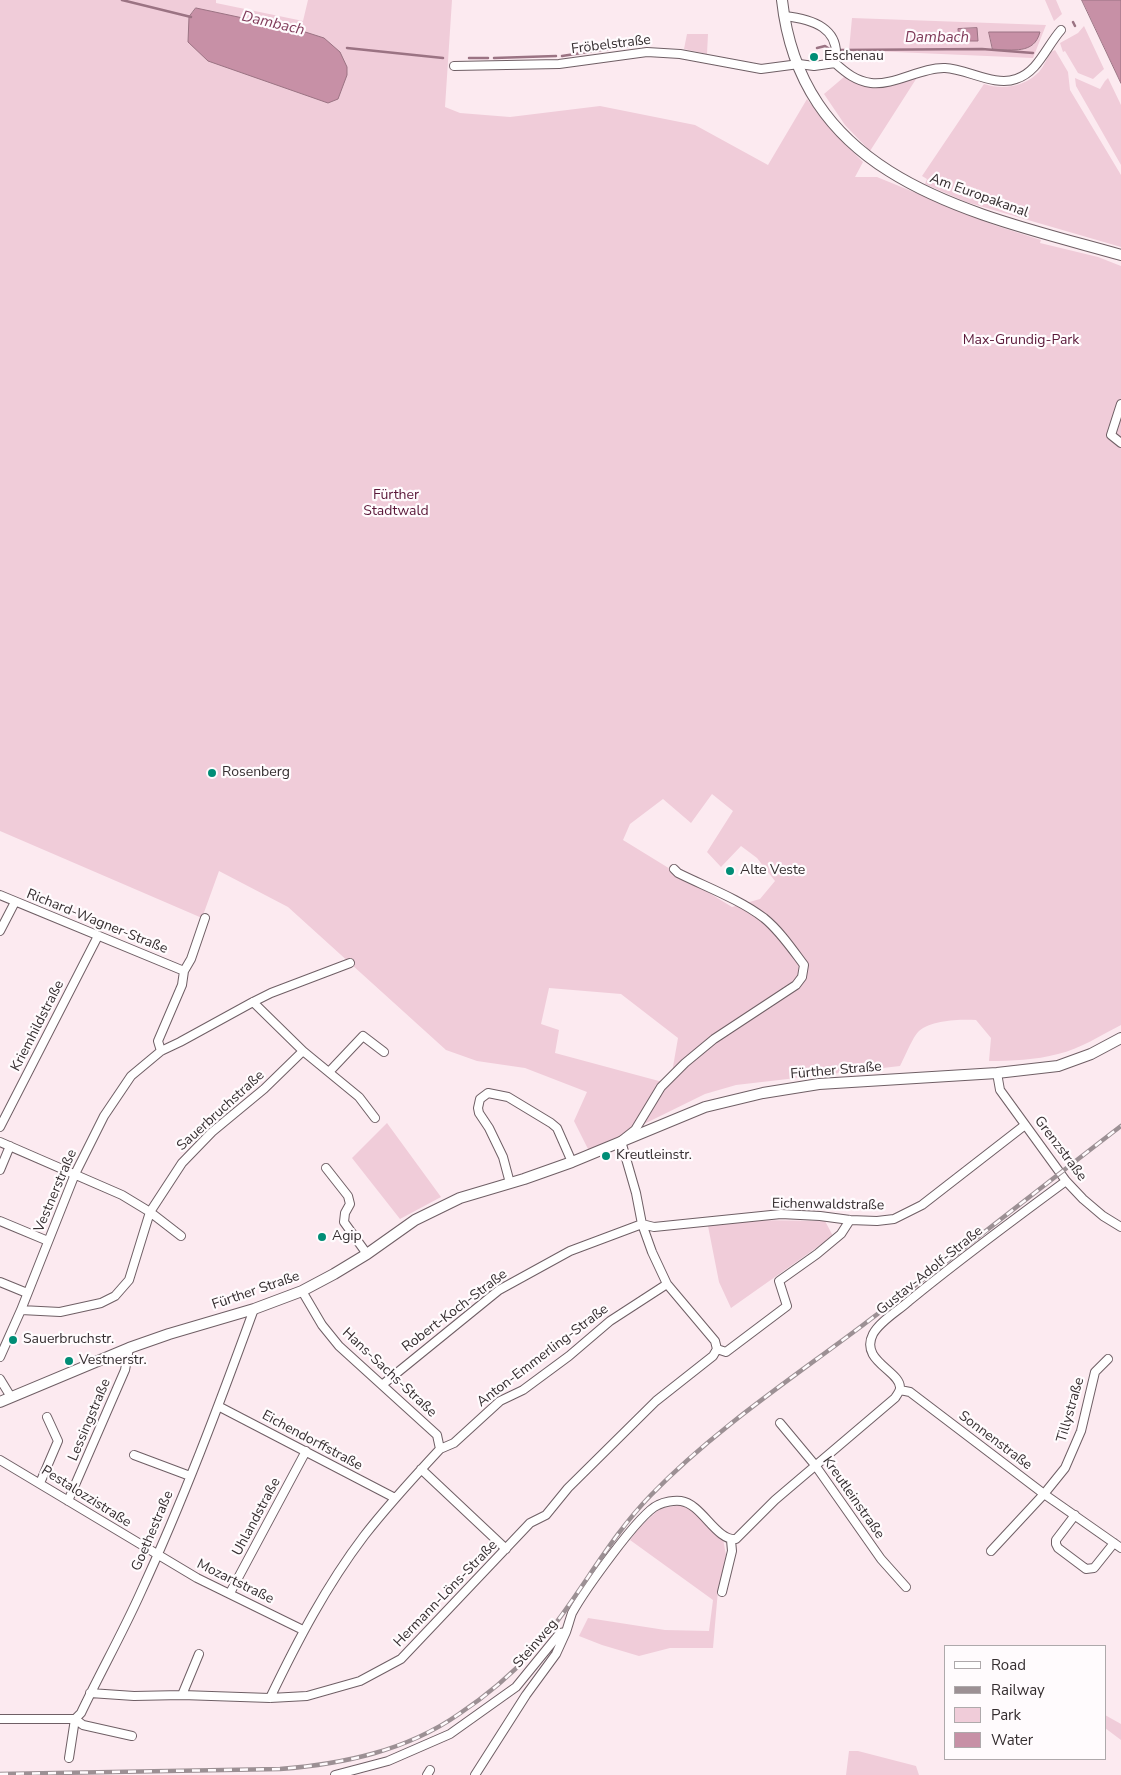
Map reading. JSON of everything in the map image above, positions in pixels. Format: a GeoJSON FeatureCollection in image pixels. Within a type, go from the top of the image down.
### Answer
{"type":"FeatureCollection","features":[{"type":"Feature","properties":{"kind":"main road","name":"Am Europakanal"},"geometry":{"type":"LineString","coordinates":[[782,0],[790,39],[798,64],[812,94],[828,116],[862,152],[887,171],[922,191],[998,220],[1121,255]]}},
{"type":"Feature","properties":{"kind":"main road","name":"Fürther Straße"},"geometry":{"type":"LineString","coordinates":[[0,1402],[168,1334],[254,1309],[302,1291],[366,1254],[415,1220],[460,1198],[510,1184],[572,1162],[705,1107],[763,1093],[819,1084],[997,1073],[1058,1066],[1074,1061],[1121,1038]]}},
{"type":"Feature","properties":{"kind":"street"},"geometry":{"type":"LineString","coordinates":[[784,16],[811,22],[829,32],[835,42],[836,63],[856,80],[873,83],[943,68],[960,70],[998,81],[1013,80],[1026,75],[1039,61],[1061,30]]}},
{"type":"Feature","properties":{"kind":"street","name":"Fröbelstraße"},"geometry":{"type":"LineString","coordinates":[[454,66],[559,64],[647,52],[680,54],[761,69],[798,64],[814,66],[836,63]]}},
{"type":"Feature","properties":{"kind":"street"},"geometry":{"type":"LineString","coordinates":[[1121,404],[1110,435],[1121,443]]}},
{"type":"Feature","properties":{"kind":"street"},"geometry":{"type":"LineString","coordinates":[[674,869],[678,873],[737,902],[764,918],[781,934],[804,965],[802,977],[796,985],[714,1039],[685,1062],[661,1087],[635,1130],[622,1142],[636,1193],[642,1224],[652,1252],[667,1284],[715,1340],[716,1349],[726,1352],[788,1306],[779,1281],[841,1234],[850,1220]]}},
{"type":"Feature","properties":{"kind":"street","name":"Richard-Wagner-Straße"},"geometry":{"type":"LineString","coordinates":[[0,895],[184,971]]}},
{"type":"Feature","properties":{"kind":"street"},"geometry":{"type":"LineString","coordinates":[[0,931],[15,902]]}},
{"type":"Feature","properties":{"kind":"street"},"geometry":{"type":"LineString","coordinates":[[161,1051],[158,1041],[182,985],[184,971],[192,959],[205,918]]}},
{"type":"Feature","properties":{"kind":"street","name":"Kriemhildstraße"},"geometry":{"type":"LineString","coordinates":[[0,1127],[98,936]]}},
{"type":"Feature","properties":{"kind":"street","name":"Vestnerstraße"},"geometry":{"type":"LineString","coordinates":[[0,1357],[28,1293],[75,1174],[104,1116],[126,1084],[145,1062],[161,1051],[253,1002],[350,963]]}},
{"type":"Feature","properties":{"kind":"street"},"geometry":{"type":"LineString","coordinates":[[253,1002],[303,1051],[359,1097],[375,1118]]}},
{"type":"Feature","properties":{"kind":"street"},"geometry":{"type":"LineString","coordinates":[[329,1072],[363,1036],[384,1052]]}},
{"type":"Feature","properties":{"kind":"street","name":"Sauerbruchstraße"},"geometry":{"type":"LineString","coordinates":[[20,1310],[60,1312],[101,1303],[115,1296],[129,1280],[150,1212],[182,1164],[206,1139],[264,1089],[303,1051]]}},
{"type":"Feature","properties":{"kind":"street","name":"Grenzstraße"},"geometry":{"type":"LineString","coordinates":[[997,1073],[1000,1090],[1066,1181],[1090,1204],[1121,1227]]}},
{"type":"Feature","properties":{"kind":"street"},"geometry":{"type":"LineString","coordinates":[[510,1184],[503,1157],[489,1128],[479,1113],[480,1099],[488,1093],[508,1097],[551,1122],[557,1128],[572,1162]]}},
{"type":"Feature","properties":{"kind":"street","name":"Eichenwaldstraße"},"geometry":{"type":"LineString","coordinates":[[689,1223],[781,1214],[850,1220],[877,1221],[894,1219],[908,1214],[922,1205],[1025,1125]]}},
{"type":"Feature","properties":{"kind":"street"},"geometry":{"type":"LineString","coordinates":[[0,1142],[122,1195],[150,1212],[181,1236]]}},
{"type":"Feature","properties":{"kind":"street"},"geometry":{"type":"LineString","coordinates":[[0,1170],[10,1146]]}},
{"type":"Feature","properties":{"kind":"street"},"geometry":{"type":"LineString","coordinates":[[326,1168],[348,1196],[350,1204],[345,1213],[344,1222],[366,1254]]}},
{"type":"Feature","properties":{"kind":"street","name":"Gustav-Adolf-Straße"},"geometry":{"type":"LineString","coordinates":[[900,1390],[897,1380],[873,1356],[871,1345],[873,1334],[882,1324],[922,1291],[1066,1181]]}},
{"type":"Feature","properties":{"kind":"street"},"geometry":{"type":"LineString","coordinates":[[0,1221],[48,1241]]}},
{"type":"Feature","properties":{"kind":"street","name":"Robert-Koch-Straße"},"geometry":{"type":"LineString","coordinates":[[382,1385],[499,1290],[570,1251],[642,1224],[654,1227],[689,1223]]}},
{"type":"Feature","properties":{"kind":"street"},"geometry":{"type":"LineString","coordinates":[[0,1282],[28,1293]]}},
{"type":"Feature","properties":{"kind":"street","name":"Anton-Emmerling-Straße"},"geometry":{"type":"LineString","coordinates":[[270,1698],[303,1630],[353,1551],[395,1498],[440,1448],[454,1443],[500,1401],[520,1392],[569,1356],[610,1320],[667,1284]]}},
{"type":"Feature","properties":{"kind":"street","name":"Hans-Sachs-Straße"},"geometry":{"type":"LineString","coordinates":[[302,1291],[322,1325],[339,1346],[437,1435],[440,1448]]}},
{"type":"Feature","properties":{"kind":"street","name":"Goethestraße"},"geometry":{"type":"LineString","coordinates":[[69,1758],[75,1719],[81,1713],[158,1556],[218,1406],[254,1309]]}},
{"type":"Feature","properties":{"kind":"street","name":"Lessingstraße"},"geometry":{"type":"LineString","coordinates":[[68,1501],[125,1370],[130,1348]]}},
{"type":"Feature","properties":{"kind":"street","name":"Hermann-Löns-Straße"},"geometry":{"type":"LineString","coordinates":[[90,1693],[134,1696],[182,1695],[270,1698],[307,1696],[360,1681],[402,1659],[530,1523],[546,1515],[568,1488],[656,1401],[713,1356],[716,1349]]}},
{"type":"Feature","properties":{"kind":"street","name":"Tillystraße"},"geometry":{"type":"LineString","coordinates":[[991,1551],[1044,1494],[1065,1468],[1080,1431],[1095,1372],[1108,1359]]}},
{"type":"Feature","properties":{"kind":"street"},"geometry":{"type":"LineString","coordinates":[[0,1379],[12,1397]]}},
{"type":"Feature","properties":{"kind":"street"},"geometry":{"type":"LineString","coordinates":[[722,1592],[734,1539],[775,1500],[895,1398],[900,1390]]}},
{"type":"Feature","properties":{"kind":"street","name":"Sonnenstraße"},"geometry":{"type":"LineString","coordinates":[[900,1390],[910,1392],[1044,1494],[1121,1548]]}},
{"type":"Feature","properties":{"kind":"street","name":"Eichendorffstraße"},"geometry":{"type":"LineString","coordinates":[[218,1406],[395,1498]]}},
{"type":"Feature","properties":{"kind":"street"},"geometry":{"type":"LineString","coordinates":[[40,1483],[58,1441],[47,1416]]}},
{"type":"Feature","properties":{"kind":"street","name":"Kreutleinstraße"},"geometry":{"type":"LineString","coordinates":[[780,1422],[815,1465],[881,1559],[906,1587]]}},
{"type":"Feature","properties":{"kind":"street","name":"Uhlandstraße"},"geometry":{"type":"LineString","coordinates":[[230,1593],[306,1452]]}},
{"type":"Feature","properties":{"kind":"street"},"geometry":{"type":"LineString","coordinates":[[134,1455],[190,1476]]}},
{"type":"Feature","properties":{"kind":"street","name":"Pestalozzistraße"},"geometry":{"type":"LineString","coordinates":[[0,1460],[158,1556]]}},
{"type":"Feature","properties":{"kind":"street"},"geometry":{"type":"LineString","coordinates":[[421,1469],[506,1549]]}},
{"type":"Feature","properties":{"kind":"street","name":"Steinweg"},"geometry":{"type":"LineString","coordinates":[[335,1775],[388,1761],[450,1734],[516,1687],[560,1633],[566,1632],[572,1614],[591,1584],[630,1531],[656,1505],[681,1501],[694,1507],[724,1536],[734,1539]]}},
{"type":"Feature","properties":{"kind":"street"},"geometry":{"type":"LineString","coordinates":[[1075,1515],[1056,1540],[1056,1544],[1058,1548],[1086,1569],[1094,1568],[1114,1543]]}},
{"type":"Feature","properties":{"kind":"street","name":"Mozartstraße"},"geometry":{"type":"LineString","coordinates":[[158,1556],[197,1578],[303,1630]]}},
{"type":"Feature","properties":{"kind":"street"},"geometry":{"type":"LineString","coordinates":[[475,1775],[526,1695],[556,1654],[566,1632]]}},
{"type":"Feature","properties":{"kind":"street"},"geometry":{"type":"LineString","coordinates":[[182,1695],[199,1654]]}},
{"type":"Feature","properties":{"kind":"street"},"geometry":{"type":"LineString","coordinates":[[516,1687],[526,1695]]}},
{"type":"Feature","properties":{"kind":"street"},"geometry":{"type":"LineString","coordinates":[[0,1719],[75,1719],[83,1725],[132,1736]]}},
{"type":"Feature","properties":{"kind":"green space","name":"Fürther Stadtwald"},"geometry":{"type":"Polygon","coordinates":[[[0,0],[216,0],[216,3],[303,21],[308,0],[452,0],[445,107],[460,113],[510,117],[600,106],[695,125],[768,165],[807,99],[835,134],[863,162],[855,177],[877,177],[994,225],[1041,240],[1040,243],[1098,257],[1121,266],[1121,1025],[1090,1041],[1066,1052],[1049,1056],[1024,1060],[989,1061],[991,1038],[976,1020],[938,1022],[919,1031],[911,1042],[900,1066],[736,1085],[705,1094],[589,1151],[574,1121],[587,1092],[525,1068],[477,1061],[446,1050],[288,907],[219,871],[202,918],[0,831],[0,0]],[[712,794],[691,823],[663,799],[630,824],[623,840],[732,907],[760,899],[775,881],[757,858],[741,846],[721,867],[707,852],[733,811],[712,794]],[[549,988],[541,1024],[559,1030],[555,1053],[670,1084],[678,1038],[621,994],[549,988]]]}},
{"type":"Feature","properties":{"kind":"green space"},"geometry":{"type":"Polygon","coordinates":[[[1045,0],[1056,0],[1062,14],[1054,21],[1045,0]]]}},
{"type":"Feature","properties":{"kind":"green space"},"geometry":{"type":"Polygon","coordinates":[[[852,18],[1046,25],[1033,58],[849,50],[852,18]]]}},
{"type":"Feature","properties":{"kind":"green space"},"geometry":{"type":"Polygon","coordinates":[[[1084,26],[1104,69],[1093,79],[1078,73],[1065,51],[1063,52],[1060,43],[1078,33],[1084,26]]]}},
{"type":"Feature","properties":{"kind":"green space"},"geometry":{"type":"Polygon","coordinates":[[[687,34],[708,34],[707,54],[684,49],[687,34]]]}},
{"type":"Feature","properties":{"kind":"green space"},"geometry":{"type":"Polygon","coordinates":[[[1055,50],[1068,72],[1070,90],[1121,175],[1121,247],[966,202],[925,184],[927,179],[922,176],[984,84],[1006,87],[1027,81],[1039,72],[1051,52],[1055,50]]]}},
{"type":"Feature","properties":{"kind":"green space"},"geometry":{"type":"Polygon","coordinates":[[[918,76],[870,151],[845,125],[824,94],[844,77],[875,87],[918,76]]]}},
{"type":"Feature","properties":{"kind":"green space"},"geometry":{"type":"Polygon","coordinates":[[[1075,78],[1100,89],[1108,78],[1121,105],[1121,165],[1076,86],[1075,78]]]}},
{"type":"Feature","properties":{"kind":"green space"},"geometry":{"type":"Polygon","coordinates":[[[387,1123],[441,1197],[400,1219],[352,1158],[387,1123]]]}},
{"type":"Feature","properties":{"kind":"green space"},"geometry":{"type":"Polygon","coordinates":[[[752,1220],[825,1221],[833,1236],[731,1308],[719,1282],[708,1226],[752,1220]]]}},
{"type":"Feature","properties":{"kind":"green space"},"geometry":{"type":"Polygon","coordinates":[[[680,1505],[692,1510],[723,1539],[726,1555],[718,1590],[713,1648],[670,1648],[639,1656],[579,1636],[588,1618],[665,1630],[709,1631],[713,1600],[630,1540],[640,1527],[659,1509],[680,1505]]]}},
{"type":"Feature","properties":{"kind":"green space"},"geometry":{"type":"Polygon","coordinates":[[[1106,1716],[1121,1724],[1121,1740],[1106,1729],[1106,1716]]]}},
{"type":"Feature","properties":{"kind":"green space"},"geometry":{"type":"Polygon","coordinates":[[[849,1751],[858,1751],[916,1766],[919,1775],[846,1775],[849,1751]]]}},
{"type":"Feature","properties":{"kind":"water"},"geometry":{"type":"Polygon","coordinates":[[[1082,0],[1121,0],[1121,83],[1082,0]]]}},
{"type":"Feature","properties":{"kind":"water"},"geometry":{"type":"Polygon","coordinates":[[[196,8],[299,30],[324,38],[340,52],[347,67],[347,75],[338,99],[328,103],[208,61],[188,42],[189,17],[196,8]]]}},
{"type":"Feature","properties":{"kind":"water"},"geometry":{"type":"Polygon","coordinates":[[[977,28],[978,41],[959,41],[958,29],[977,28]]]}},
{"type":"Feature","properties":{"kind":"water"},"geometry":{"type":"Polygon","coordinates":[[[989,32],[1040,32],[1037,39],[1028,48],[993,50],[989,32]]]}},
{"type":"Feature","properties":{"kind":"waterway","name":"Dambach"},"geometry":{"type":"LineString","coordinates":[[122,0],[191,17]]}},
{"type":"Feature","properties":{"kind":"waterway","name":"Dambach"},"geometry":{"type":"LineString","coordinates":[[1073,22],[1075,26]]}},
{"type":"Feature","properties":{"kind":"waterway","name":"Dambach"},"geometry":{"type":"LineString","coordinates":[[562,56],[640,44]]}},
{"type":"Feature","properties":{"kind":"waterway","name":"Dambach"},"geometry":{"type":"LineString","coordinates":[[817,48],[825,46],[831,50]]}},
{"type":"Feature","properties":{"kind":"waterway","name":"Dambach"},"geometry":{"type":"LineString","coordinates":[[347,48],[443,58]]}},
{"type":"Feature","properties":{"kind":"waterway","name":"Dambach"},"geometry":{"type":"LineString","coordinates":[[840,50],[982,49],[1033,53]]}},
{"type":"Feature","properties":{"kind":"waterway","name":"Dambach"},"geometry":{"type":"LineString","coordinates":[[494,58],[556,56]]}},
{"type":"Feature","properties":{"kind":"waterway","name":"Dambach"},"geometry":{"type":"LineString","coordinates":[[469,58],[488,58]]}},
{"type":"Feature","properties":{"kind":"railway"},"geometry":{"type":"LineString","coordinates":[[0,1774],[304,1767],[373,1754],[418,1738],[439,1727],[488,1692],[533,1651],[564,1613],[619,1532],[675,1471],[754,1406],[896,1300],[1121,1126]]}},
{"type":"Feature","properties":{"kind":"place","name":"Eschenau"},"geometry":{"type":"Point","coordinates":[814,57]}},
{"type":"Feature","properties":{"kind":"place","name":"Rosenberg"},"geometry":{"type":"Point","coordinates":[212,773]}},
{"type":"Feature","properties":{"kind":"place","name":"Alte Veste"},"geometry":{"type":"Point","coordinates":[730,871]}},
{"type":"Feature","properties":{"kind":"place","name":"Kreutleinstr."},"geometry":{"type":"Point","coordinates":[606,1156]}},
{"type":"Feature","properties":{"kind":"place","name":"Agip"},"geometry":{"type":"Point","coordinates":[322,1237]}},
{"type":"Feature","properties":{"kind":"place","name":"Sauerbruchstr."},"geometry":{"type":"Point","coordinates":[13,1340]}},
{"type":"Feature","properties":{"kind":"place","name":"Vestnerstr."},"geometry":{"type":"Point","coordinates":[69,1361]}},
{"type":"Feature","properties":{"kind":"park label","name":"Max-Grundig-Park"},"geometry":{"type":"Point","coordinates":[1021,341]}}]}
